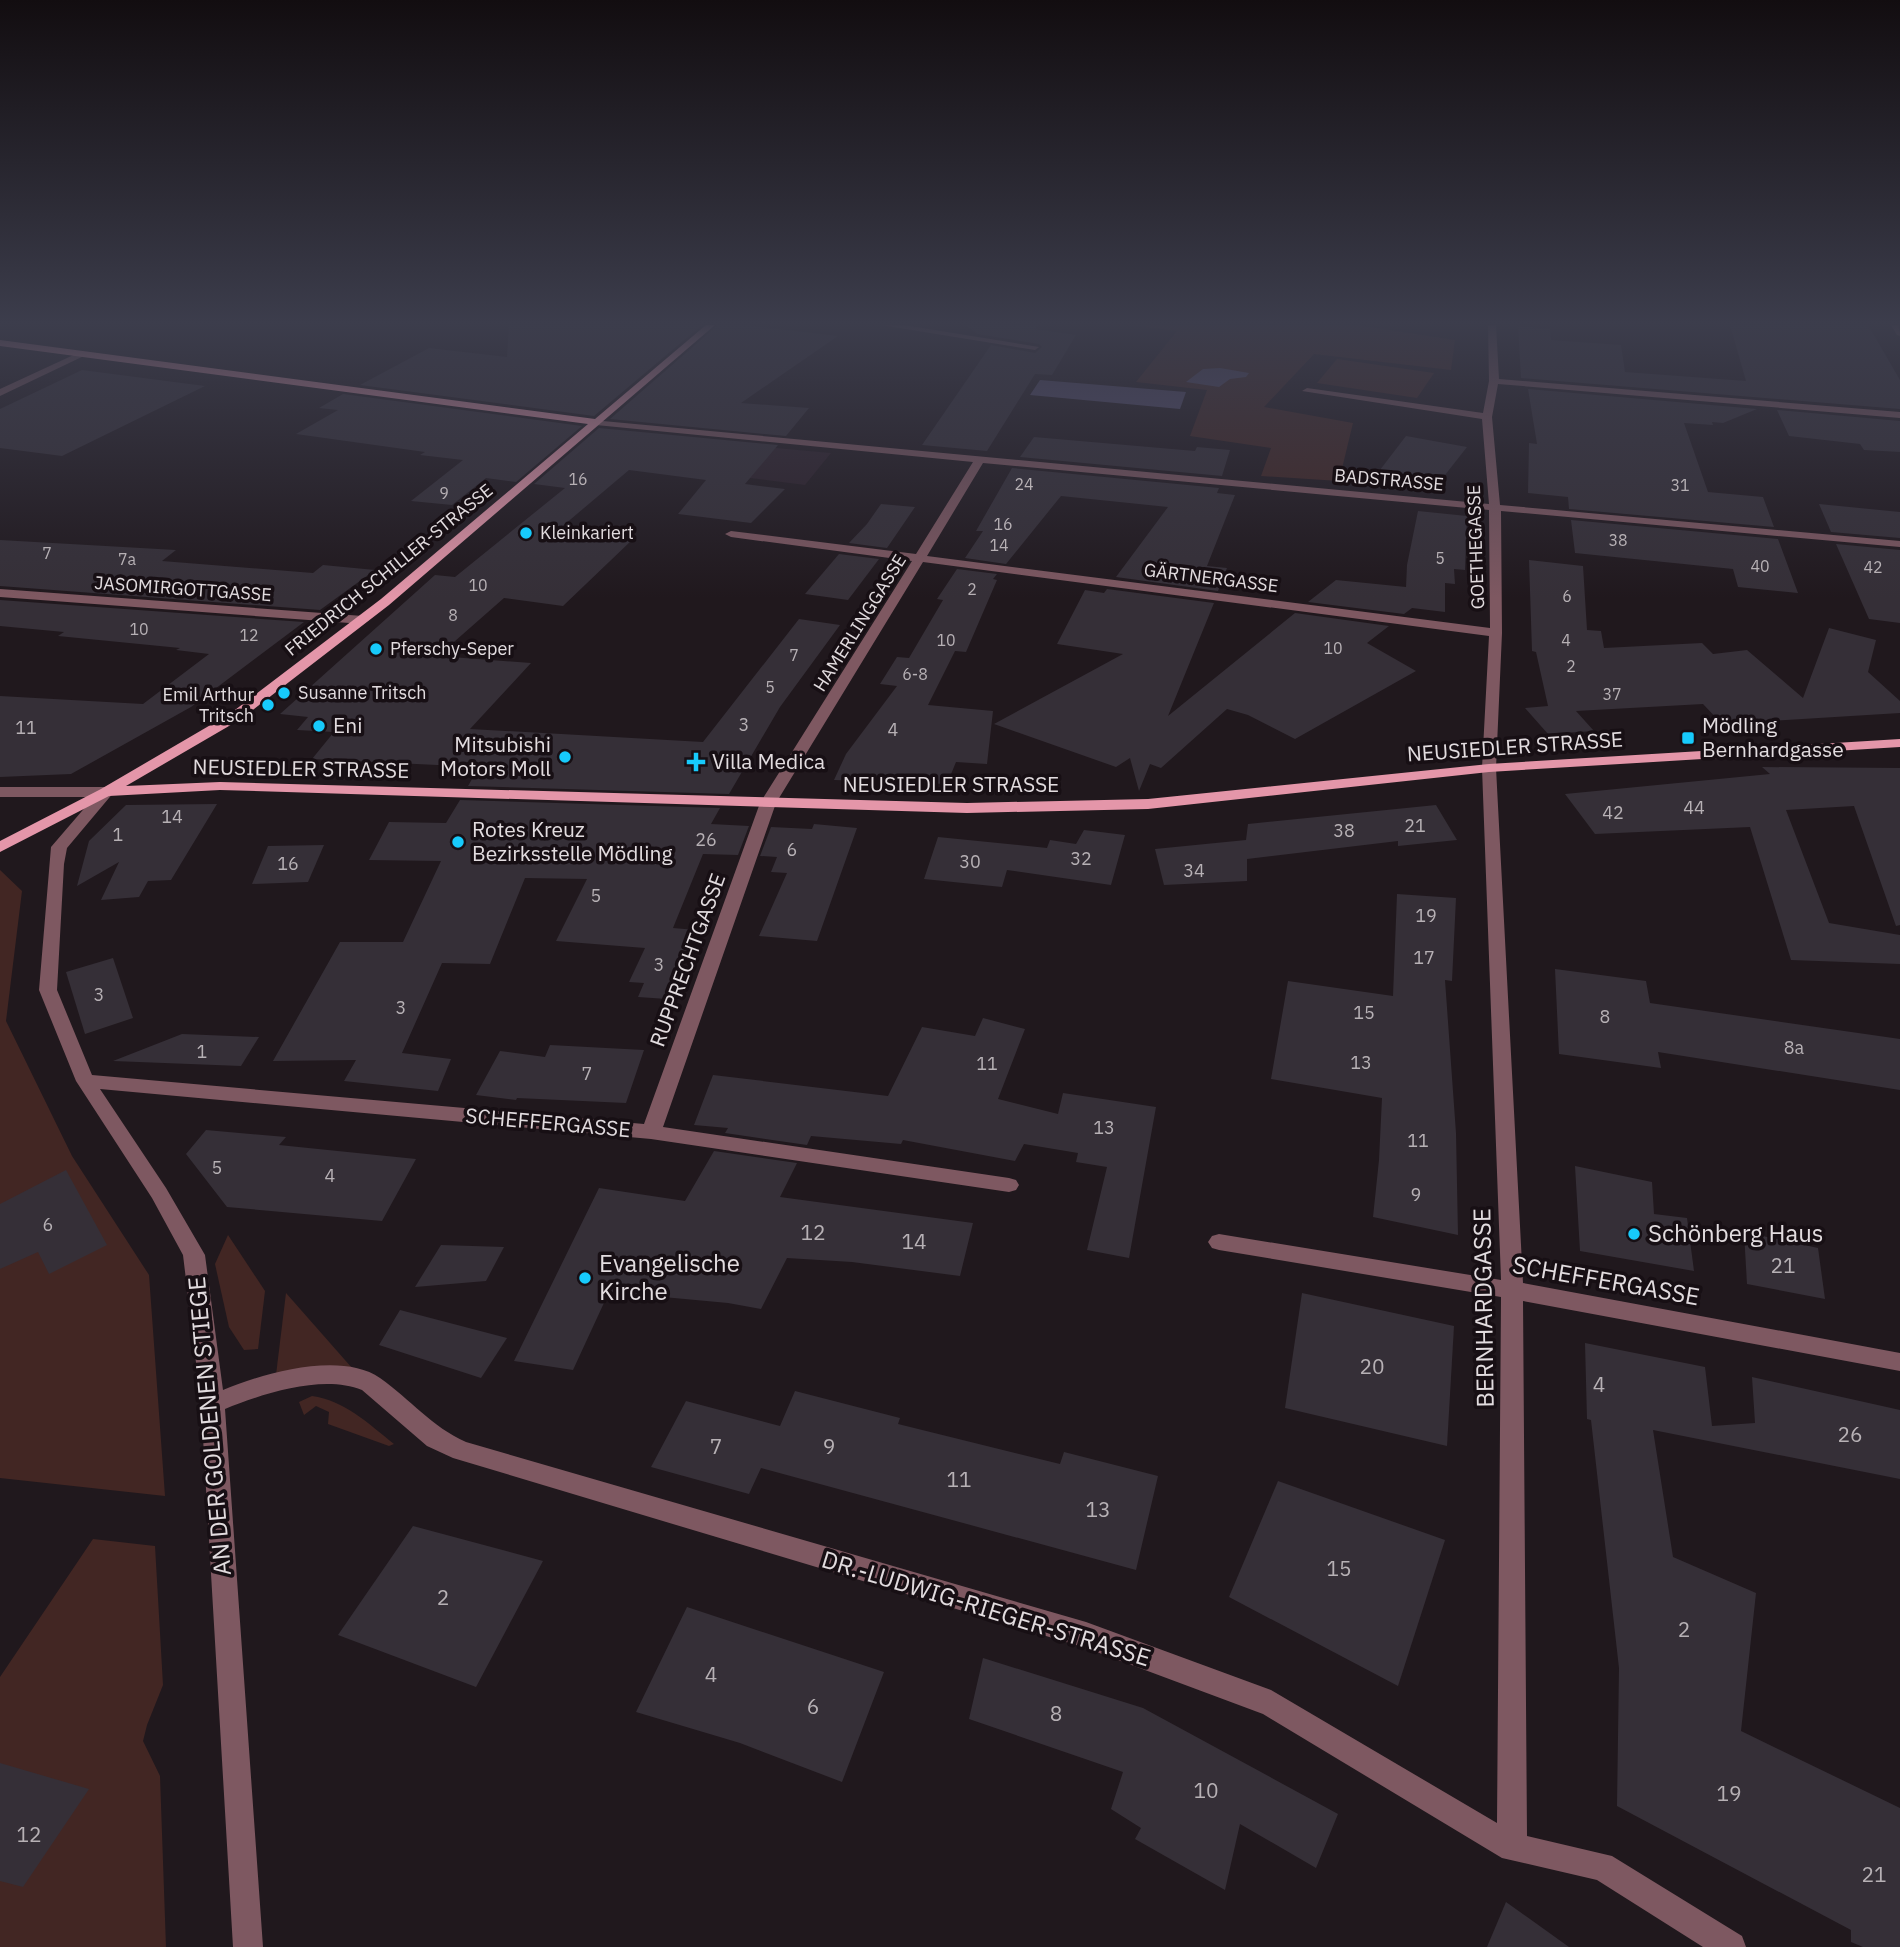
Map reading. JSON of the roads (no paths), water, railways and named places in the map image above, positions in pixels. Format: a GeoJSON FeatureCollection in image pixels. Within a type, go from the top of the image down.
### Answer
{"type":"FeatureCollection","features":[{"type":"Feature","properties":{"kind":"main road","name":"BADSTRASSE"},"geometry":{"type":"LineString","coordinates":[[550,416],[596,422]]}},
{"type":"Feature","properties":{"kind":"main road","name":"FRIEDRICH SCHILLER-STRASSE"},"geometry":{"type":"LineString","coordinates":[[0,847],[106,792],[236,716],[363,620],[603,416]]}},
{"type":"Feature","properties":{"kind":"main road","name":"NEUSIEDLER STRASSE"},"geometry":{"type":"LineString","coordinates":[[106,792],[220,786],[967,808],[1148,804],[1489,768],[1900,743]]}},
{"type":"Feature","properties":{"kind":"street"},"geometry":{"type":"LineString","coordinates":[[1479,416],[1487,417]]}},
{"type":"Feature","properties":{"kind":"street","name":"GOETHEGASSE"},"geometry":{"type":"LineString","coordinates":[[1487,417],[1494,507],[1496,633],[1489,768]]}},
{"type":"Feature","properties":{"kind":"street","name":"BADSTRASSE"},"geometry":{"type":"LineString","coordinates":[[596,422],[1900,544]]}},
{"type":"Feature","properties":{"kind":"street","name":"HAMERLINGGASSE"},"geometry":{"type":"LineString","coordinates":[[768,803],[981,460]]}},
{"type":"Feature","properties":{"kind":"street","name":"GÄRTNERGASSE"},"geometry":{"type":"LineString","coordinates":[[731,534],[1496,633]]}},
{"type":"Feature","properties":{"kind":"street","name":"JASOMIRGOTTGASSE"},"geometry":{"type":"LineString","coordinates":[[0,593],[363,620]]}},
{"type":"Feature","properties":{"kind":"street","name":"BERNHARDGASSE"},"geometry":{"type":"LineString","coordinates":[[1489,768],[1512,1290],[1512,1848]]}},
{"type":"Feature","properties":{"kind":"street","name":"NEUSIEDLER STRASSE"},"geometry":{"type":"LineString","coordinates":[[0,792],[106,792]]}},
{"type":"Feature","properties":{"kind":"street","name":"AN DER GOLDENEN STIEGE"},"geometry":{"type":"LineString","coordinates":[[106,792],[60,847],[56,864],[48,990],[85,1081],[159,1193],[194,1255],[213,1404],[248,1947]]}},
{"type":"Feature","properties":{"kind":"street","name":"RUPPRECHTGASSE"},"geometry":{"type":"LineString","coordinates":[[651,1132],[768,803]]}},
{"type":"Feature","properties":{"kind":"street","name":"SCHEFFERGASSE"},"geometry":{"type":"LineString","coordinates":[[85,1081],[651,1132],[1009,1185]]}},
{"type":"Feature","properties":{"kind":"street","name":"SCHEFFERGASSE"},"geometry":{"type":"LineString","coordinates":[[1219,1242],[1512,1290],[1900,1362]]}},
{"type":"Feature","properties":{"kind":"street","name":"DR.-LUDWIG-RIEGER-STRASSE"},"geometry":{"type":"LineString","coordinates":[[213,1404],[261,1384],[317,1376],[352,1376],[370,1383],[435,1439],[461,1451],[1086,1635],[1271,1704],[1512,1848],[1602,1866],[1731,1947]]}},
{"type":"Feature","properties":{"kind":"place","name":"Kleinkariert"},"geometry":{"type":"Point","coordinates":[526,533]}},
{"type":"Feature","properties":{"kind":"place","name":"Pferschy-Seper"},"geometry":{"type":"Point","coordinates":[376,649]}},
{"type":"Feature","properties":{"kind":"place","name":"Susanne Tritsch"},"geometry":{"type":"Point","coordinates":[284,693]}},
{"type":"Feature","properties":{"kind":"place","name":"Emil Arthur Tritsch"},"geometry":{"type":"Point","coordinates":[268,705]}},
{"type":"Feature","properties":{"kind":"place","name":"Eni"},"geometry":{"type":"Point","coordinates":[319,726]}},
{"type":"Feature","properties":{"kind":"place","name":"Mödling Bernhardgasse"},"geometry":{"type":"Point","coordinates":[1688,738]}},
{"type":"Feature","properties":{"kind":"place","name":"Mitsubishi Motors Moll"},"geometry":{"type":"Point","coordinates":[565,757]}},
{"type":"Feature","properties":{"kind":"place","name":"Villa Medica"},"geometry":{"type":"Point","coordinates":[696,762]}},
{"type":"Feature","properties":{"kind":"place","name":"Rotes Kreuz Bezirksstelle Mödling"},"geometry":{"type":"Point","coordinates":[458,842]}},
{"type":"Feature","properties":{"kind":"place","name":"Schönberg Haus"},"geometry":{"type":"Point","coordinates":[1634,1234]}},
{"type":"Feature","properties":{"kind":"place","name":"Evangelische Kirche"},"geometry":{"type":"Point","coordinates":[585,1278]}}]}
